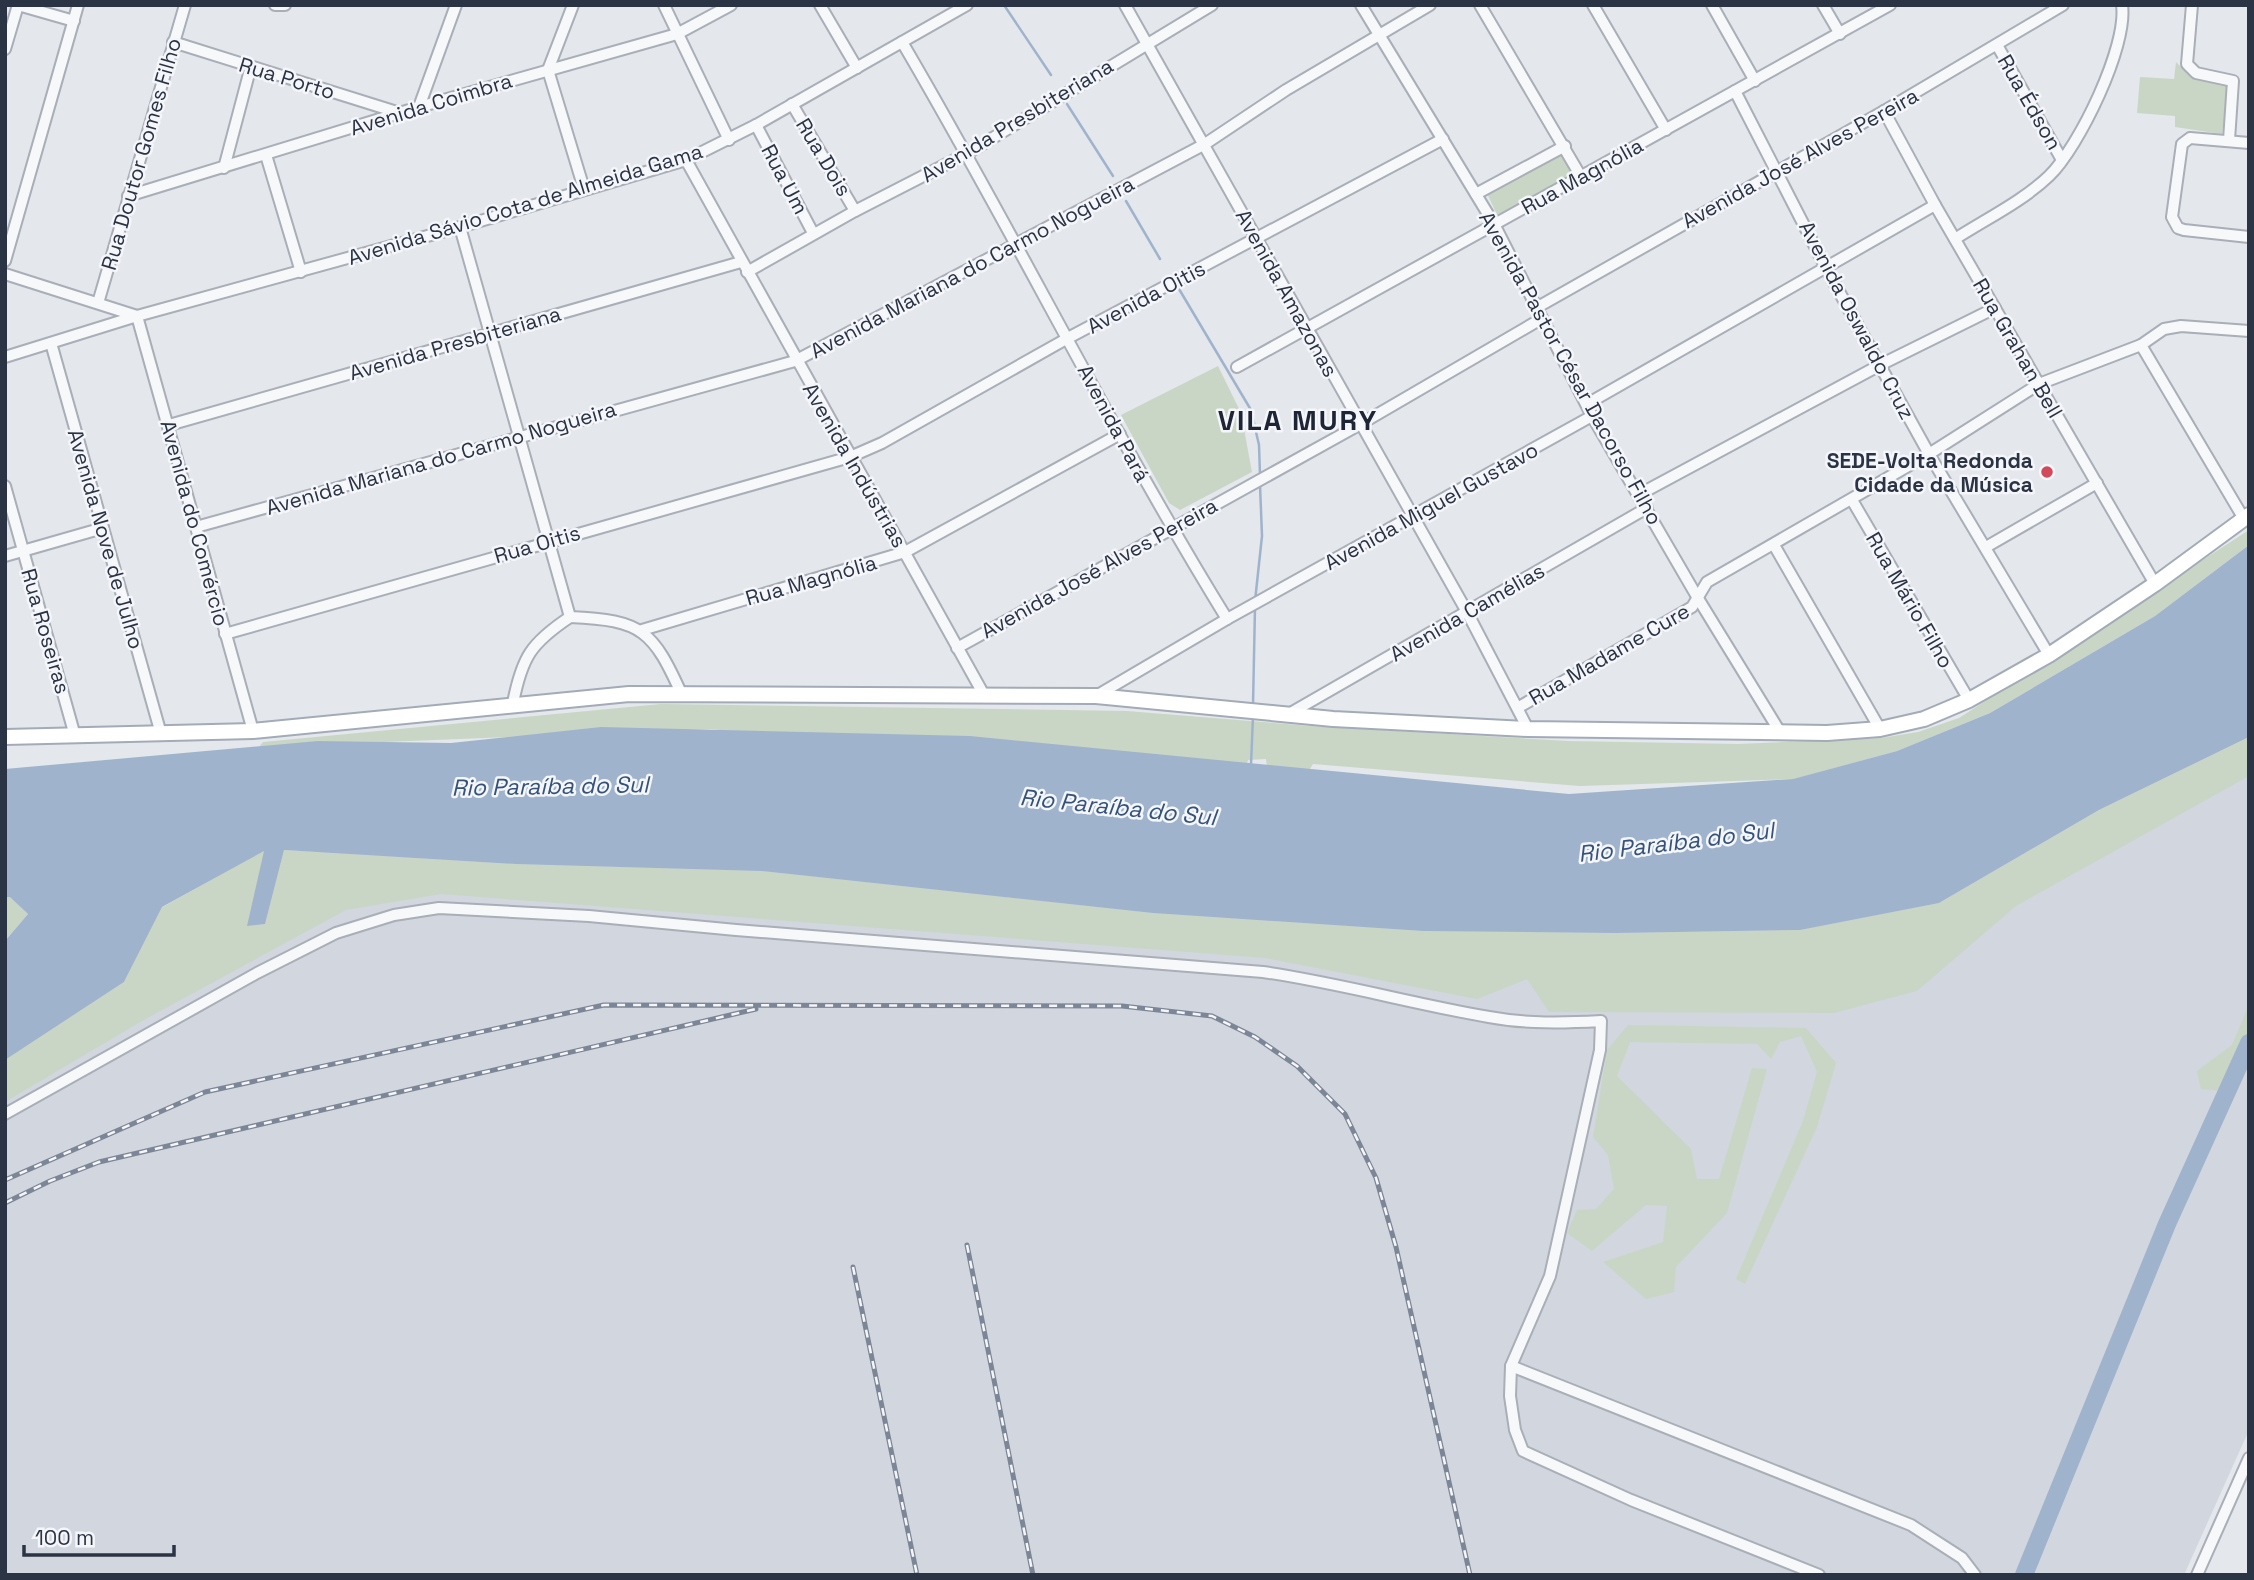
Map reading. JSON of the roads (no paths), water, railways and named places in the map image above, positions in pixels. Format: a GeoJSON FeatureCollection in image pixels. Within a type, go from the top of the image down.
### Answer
{"type":"FeatureCollection","features":[{"type":"Feature","properties":{"kind":"main road"},"geometry":{"type":"LineString","coordinates":[[5,737],[253,731],[513,703],[629,694],[1096,696],[1287,715],[1528,729],[1780,732],[1880,729],[1924,719],[1969,700],[2049,654],[2155,584],[2246,517]]}},
{"type":"Feature","properties":{"kind":"street"},"geometry":{"type":"LineString","coordinates":[[5,49],[18,5],[74,21]]}},
{"type":"Feature","properties":{"kind":"street"},"geometry":{"type":"LineString","coordinates":[[5,261],[78,5]]}},
{"type":"Feature","properties":{"kind":"street","name":"Rua Doutor Gomes Filho"},"geometry":{"type":"LineString","coordinates":[[98,303],[185,5]]}},
{"type":"Feature","properties":{"kind":"street"},"geometry":{"type":"LineString","coordinates":[[275,5],[285,5]]}},
{"type":"Feature","properties":{"kind":"street"},"geometry":{"type":"LineString","coordinates":[[419,107],[456,5]]}},
{"type":"Feature","properties":{"kind":"street"},"geometry":{"type":"LineString","coordinates":[[573,5],[548,70],[584,189]]}},
{"type":"Feature","properties":{"kind":"street"},"geometry":{"type":"LineString","coordinates":[[664,5],[729,139]]}},
{"type":"Feature","properties":{"kind":"street","name":"Avenida Coimbra"},"geometry":{"type":"LineString","coordinates":[[128,196],[419,107],[677,34],[732,5]]}},
{"type":"Feature","properties":{"kind":"street"},"geometry":{"type":"LineString","coordinates":[[820,5],[857,68]]}},
{"type":"Feature","properties":{"kind":"street","name":"Avenida Sávio Cota de Almeida Gama"},"geometry":{"type":"LineString","coordinates":[[5,357],[137,316],[460,227],[686,160],[756,125],[967,5]]}},
{"type":"Feature","properties":{"kind":"street","name":"Avenida Amazonas"},"geometry":{"type":"LineString","coordinates":[[1125,5],[1144,44],[1205,144],[1359,425],[1467,612],[1519,707],[1528,729]]}},
{"type":"Feature","properties":{"kind":"street","name":"Avenida Presbiteriana"},"geometry":{"type":"LineString","coordinates":[[169,425],[489,334],[744,267],[968,153],[1212,5]]}},
{"type":"Feature","properties":{"kind":"street","name":"Avenida Pastor César Dacorso Filho"},"geometry":{"type":"LineString","coordinates":[[1361,5],[1494,224],[1592,416],[1699,600],[1780,732]]}},
{"type":"Feature","properties":{"kind":"street","name":"Avenida Mariana do Carmo Nogueira"},"geometry":{"type":"LineString","coordinates":[[196,527],[518,435],[795,360],[839,340],[1015,242],[1205,144],[1286,90],[1430,5]]}},
{"type":"Feature","properties":{"kind":"street"},"geometry":{"type":"LineString","coordinates":[[1480,5],[1580,175]]}},
{"type":"Feature","properties":{"kind":"street"},"geometry":{"type":"LineString","coordinates":[[1593,5],[1666,130]]}},
{"type":"Feature","properties":{"kind":"street"},"geometry":{"type":"LineString","coordinates":[[1712,5],[1755,81]]}},
{"type":"Feature","properties":{"kind":"street"},"geometry":{"type":"LineString","coordinates":[[1823,5],[1839,34]]}},
{"type":"Feature","properties":{"kind":"street","name":"Rua Magnólia"},"geometry":{"type":"LineString","coordinates":[[1237,367],[1890,5]]}},
{"type":"Feature","properties":{"kind":"street","name":"Avenida José Alves Pereira"},"geometry":{"type":"LineString","coordinates":[[1536,308],[1777,169],[1884,111],[2063,5]]}},
{"type":"Feature","properties":{"kind":"street"},"geometry":{"type":"LineString","coordinates":[[1955,239],[2049,176],[2062,160],[2105,83],[2121,36],[2122,5]]}},
{"type":"Feature","properties":{"kind":"street"},"geometry":{"type":"LineString","coordinates":[[2192,5],[2187,64],[2196,73],[2233,81],[2229,140]]}},
{"type":"Feature","properties":{"kind":"street","name":"Rua Porto"},"geometry":{"type":"LineString","coordinates":[[173,42],[400,113]]}},
{"type":"Feature","properties":{"kind":"street","name":"Avenida Pará"},"geometry":{"type":"LineString","coordinates":[[902,42],[968,153],[1172,529],[1227,619]]}},
{"type":"Feature","properties":{"kind":"street","name":"Rua Édson"},"geometry":{"type":"LineString","coordinates":[[1997,45],[2062,160]]}},
{"type":"Feature","properties":{"kind":"street"},"geometry":{"type":"LineString","coordinates":[[224,168],[251,66]]}},
{"type":"Feature","properties":{"kind":"street","name":"Avenida Oswaldo Cruz"},"geometry":{"type":"LineString","coordinates":[[1735,91],[1826,268],[1882,364],[1929,454],[2049,654]]}},
{"type":"Feature","properties":{"kind":"street","name":"Rua Dois"},"geometry":{"type":"LineString","coordinates":[[792,104],[855,211]]}},
{"type":"Feature","properties":{"kind":"street","name":"Rua Grahan Bell"},"geometry":{"type":"LineString","coordinates":[[1884,111],[1935,205],[2155,584]]}},
{"type":"Feature","properties":{"kind":"street","name":"Rua Um"},"geometry":{"type":"LineString","coordinates":[[756,125],[813,233]]}},
{"type":"Feature","properties":{"kind":"street"},"geometry":{"type":"LineString","coordinates":[[2249,143],[2190,138],[2180,148],[2172,217],[2174,223],[2184,230],[2249,237]]}},
{"type":"Feature","properties":{"kind":"street","name":"Avenida Oitis"},"geometry":{"type":"LineString","coordinates":[[850,457],[882,443],[1068,338],[1443,139]]}},
{"type":"Feature","properties":{"kind":"street"},"geometry":{"type":"LineString","coordinates":[[1476,194],[1564,146]]}},
{"type":"Feature","properties":{"kind":"street"},"geometry":{"type":"LineString","coordinates":[[266,155],[301,272]]}},
{"type":"Feature","properties":{"kind":"street","name":"Avenida Indústrias"},"geometry":{"type":"LineString","coordinates":[[686,160],[984,695]]}},
{"type":"Feature","properties":{"kind":"street"},"geometry":{"type":"LineString","coordinates":[[1587,404],[1935,205]]}},
{"type":"Feature","properties":{"kind":"street"},"geometry":{"type":"LineString","coordinates":[[460,227],[570,617]]}},
{"type":"Feature","properties":{"kind":"street"},"geometry":{"type":"LineString","coordinates":[[5,274],[137,316]]}},
{"type":"Feature","properties":{"kind":"street"},"geometry":{"type":"LineString","coordinates":[[1640,495],[1882,364],[1995,308]]}},
{"type":"Feature","properties":{"kind":"street","name":"Avenida do Comércio"},"geometry":{"type":"LineString","coordinates":[[137,316],[253,731]]}},
{"type":"Feature","properties":{"kind":"street"},"geometry":{"type":"LineString","coordinates":[[1359,425],[1541,319]]}},
{"type":"Feature","properties":{"kind":"street","name":"Rua Madame Cure"},"geometry":{"type":"LineString","coordinates":[[1519,707],[1692,607],[1699,600],[1707,582],[1852,500],[2039,384],[2141,345],[2164,329],[2181,326],[2249,331]]}},
{"type":"Feature","properties":{"kind":"street","name":"Avenida Nove de Julho"},"geometry":{"type":"LineString","coordinates":[[51,343],[162,734]]}},
{"type":"Feature","properties":{"kind":"street"},"geometry":{"type":"LineString","coordinates":[[2141,345],[2246,517]]}},
{"type":"Feature","properties":{"kind":"street","name":"Avenida Miguel Gustavo"},"geometry":{"type":"LineString","coordinates":[[1227,619],[1592,416]]}},
{"type":"Feature","properties":{"kind":"street","name":"Avenida José Alves Pereira"},"geometry":{"type":"LineString","coordinates":[[957,648],[1264,475],[1359,425]]}},
{"type":"Feature","properties":{"kind":"street","name":"Rua Magnólia"},"geometry":{"type":"LineString","coordinates":[[642,630],[905,552],[1120,434]]}},
{"type":"Feature","properties":{"kind":"street","name":"Rua Oitis"},"geometry":{"type":"LineString","coordinates":[[225,634],[850,457]]}},
{"type":"Feature","properties":{"kind":"street"},"geometry":{"type":"LineString","coordinates":[[1986,547],[2097,483]]}},
{"type":"Feature","properties":{"kind":"street","name":"Rua Roseiras"},"geometry":{"type":"LineString","coordinates":[[5,486],[75,736]]}},
{"type":"Feature","properties":{"kind":"street","name":"Rua Mário Filho"},"geometry":{"type":"LineString","coordinates":[[1852,500],[1969,700]]}},
{"type":"Feature","properties":{"kind":"street","name":"Avenida Camélias"},"geometry":{"type":"LineString","coordinates":[[1287,715],[1647,509]]}},
{"type":"Feature","properties":{"kind":"street"},"geometry":{"type":"LineString","coordinates":[[5,556],[103,528]]}},
{"type":"Feature","properties":{"kind":"street"},"geometry":{"type":"LineString","coordinates":[[1774,545],[1880,729]]}},
{"type":"Feature","properties":{"kind":"street"},"geometry":{"type":"LineString","coordinates":[[513,703],[518,678],[531,648],[545,633],[570,617],[611,621],[642,630],[665,657],[682,695]]}},
{"type":"Feature","properties":{"kind":"street"},"geometry":{"type":"LineString","coordinates":[[1096,696],[1227,619]]}},
{"type":"Feature","properties":{"kind":"street"},"geometry":{"type":"LineString","coordinates":[[5,1114],[257,973],[336,933],[394,915],[439,908],[589,916],[1263,972],[1335,982],[1490,1018],[1547,1023],[1601,1021],[1600,1050],[1550,1276],[1511,1366],[1513,1419],[1523,1451],[1631,1500],[1819,1575]]}},
{"type":"Feature","properties":{"kind":"street"},"geometry":{"type":"LineString","coordinates":[[1511,1366],[1911,1525],[1962,1558],[1975,1575]]}},
{"type":"Feature","properties":{"kind":"street"},"geometry":{"type":"LineString","coordinates":[[2197,1575],[2249,1458]]}},
{"type":"Feature","properties":{"kind":"water","name":"Rio Paraíba do Sul"},"geometry":{"type":"Polygon","coordinates":[[[2249,545],[2249,737],[2099,810],[1939,903],[1800,930],[1616,933],[1423,931],[1153,913],[761,871],[516,864],[284,850],[265,924],[247,926],[264,851],[162,907],[124,982],[5,1060],[5,941],[28,914],[10,897],[5,897],[5,769],[318,741],[451,743],[601,727],[970,736],[1569,794],[1793,779],[1897,751],[1990,713],[2155,616],[2249,545]]]}},
{"type":"Feature","properties":{"kind":"waterway"},"geometry":{"type":"LineString","coordinates":[[1004,5],[1051,75]]}},
{"type":"Feature","properties":{"kind":"waterway"},"geometry":{"type":"LineString","coordinates":[[1067,104],[1113,176]]}},
{"type":"Feature","properties":{"kind":"waterway"},"geometry":{"type":"LineString","coordinates":[[1126,201],[1160,259]]}},
{"type":"Feature","properties":{"kind":"waterway"},"geometry":{"type":"LineString","coordinates":[[1179,289],[1251,410],[1259,445],[1260,475]]}},
{"type":"Feature","properties":{"kind":"waterway"},"geometry":{"type":"LineString","coordinates":[[1255,601],[1262,536],[1260,485]]}},
{"type":"Feature","properties":{"kind":"waterway"},"geometry":{"type":"LineString","coordinates":[[1253,705],[1255,607]]}},
{"type":"Feature","properties":{"kind":"waterway"},"geometry":{"type":"LineString","coordinates":[[1251,765],[1253,716]]}},
{"type":"Feature","properties":{"kind":"waterway"},"geometry":{"type":"LineString","coordinates":[[2024,1575],[2167,1224],[2249,1043]]}},
{"type":"Feature","properties":{"kind":"railway"},"geometry":{"type":"LineString","coordinates":[[5,1180],[205,1092],[604,1005],[1122,1006],[1212,1016],[1255,1037],[1297,1066],[1345,1114],[1376,1178],[1396,1247],[1470,1575]]}},
{"type":"Feature","properties":{"kind":"railway"},"geometry":{"type":"LineString","coordinates":[[5,1203],[50,1181],[99,1162],[756,1009]]}},
{"type":"Feature","properties":{"kind":"railway"},"geometry":{"type":"LineString","coordinates":[[967,1245],[1033,1575]]}},
{"type":"Feature","properties":{"kind":"railway"},"geometry":{"type":"LineString","coordinates":[[853,1267],[917,1575]]}},
{"type":"Feature","properties":{"kind":"place","name":"SEDE-Volta Redonda Cidade da Música"},"geometry":{"type":"Point","coordinates":[2047,472]}},
{"type":"Feature","properties":{"kind":"district","name":"VILA MURY"},"geometry":{"type":"Point","coordinates":[1298,420]}}]}
